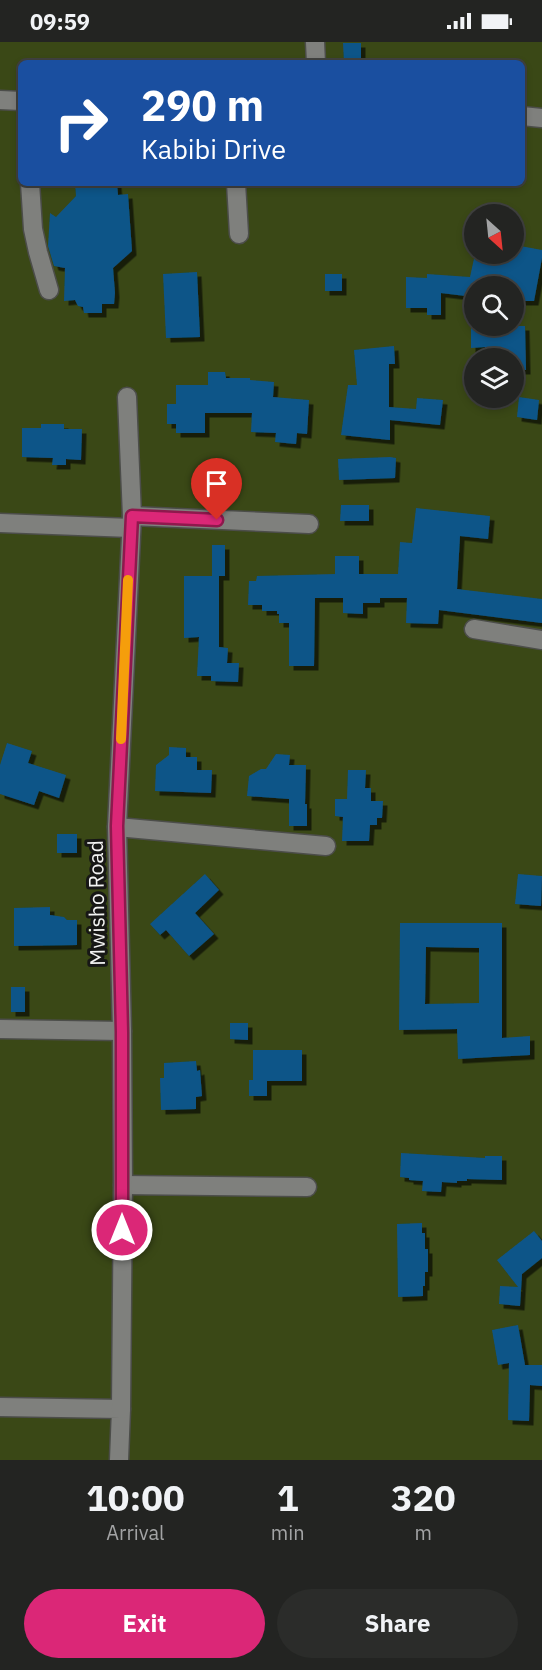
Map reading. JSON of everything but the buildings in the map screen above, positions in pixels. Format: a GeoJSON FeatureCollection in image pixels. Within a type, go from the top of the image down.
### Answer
{"type":"FeatureCollection","features":[{"type":"Feature","properties":{"kind":"street"},"geometry":{"type":"LineString","coordinates":[[315,42],[316,60]]}},
{"type":"Feature","properties":{"kind":"street"},"geometry":{"type":"LineString","coordinates":[[0,100],[18,101]]}},
{"type":"Feature","properties":{"kind":"street"},"geometry":{"type":"LineString","coordinates":[[525,116],[542,118]]}},
{"type":"Feature","properties":{"kind":"street"},"geometry":{"type":"LineString","coordinates":[[30,186],[33,229],[49,290]]}},
{"type":"Feature","properties":{"kind":"street"},"geometry":{"type":"LineString","coordinates":[[236,186],[239,234]]}},
{"type":"Feature","properties":{"kind":"street","name":"Mwisho Road"},"geometry":{"type":"LineString","coordinates":[[119,1460],[123,1185],[117,826],[131,522],[127,397]]}},
{"type":"Feature","properties":{"kind":"street"},"geometry":{"type":"LineString","coordinates":[[0,523],[309,524]]}},
{"type":"Feature","properties":{"kind":"street"},"geometry":{"type":"LineString","coordinates":[[474,629],[542,640]]}},
{"type":"Feature","properties":{"kind":"street"},"geometry":{"type":"LineString","coordinates":[[117,826],[326,846]]}},
{"type":"Feature","properties":{"kind":"street"},"geometry":{"type":"LineString","coordinates":[[0,1029],[122,1032]]}},
{"type":"Feature","properties":{"kind":"street"},"geometry":{"type":"LineString","coordinates":[[123,1185],[307,1187]]}},
{"type":"Feature","properties":{"kind":"street"},"geometry":{"type":"LineString","coordinates":[[0,1407],[121,1409]]}},
{"type":"Feature","properties":{"kind":"green space"},"geometry":{"type":"Polygon","coordinates":[[[0,42],[542,42],[542,1460],[0,1460],[0,42]]]}},
{"type":"Feature","properties":{"kind":"slow traffic"},"geometry":{"type":"LineString","coordinates":[[121,739],[128,580]]}},
{"type":"Feature","properties":{"kind":"route"},"geometry":{"type":"LineString","coordinates":[[122,1230],[122,1032],[117,826],[132,516],[217,520]]}}]}
